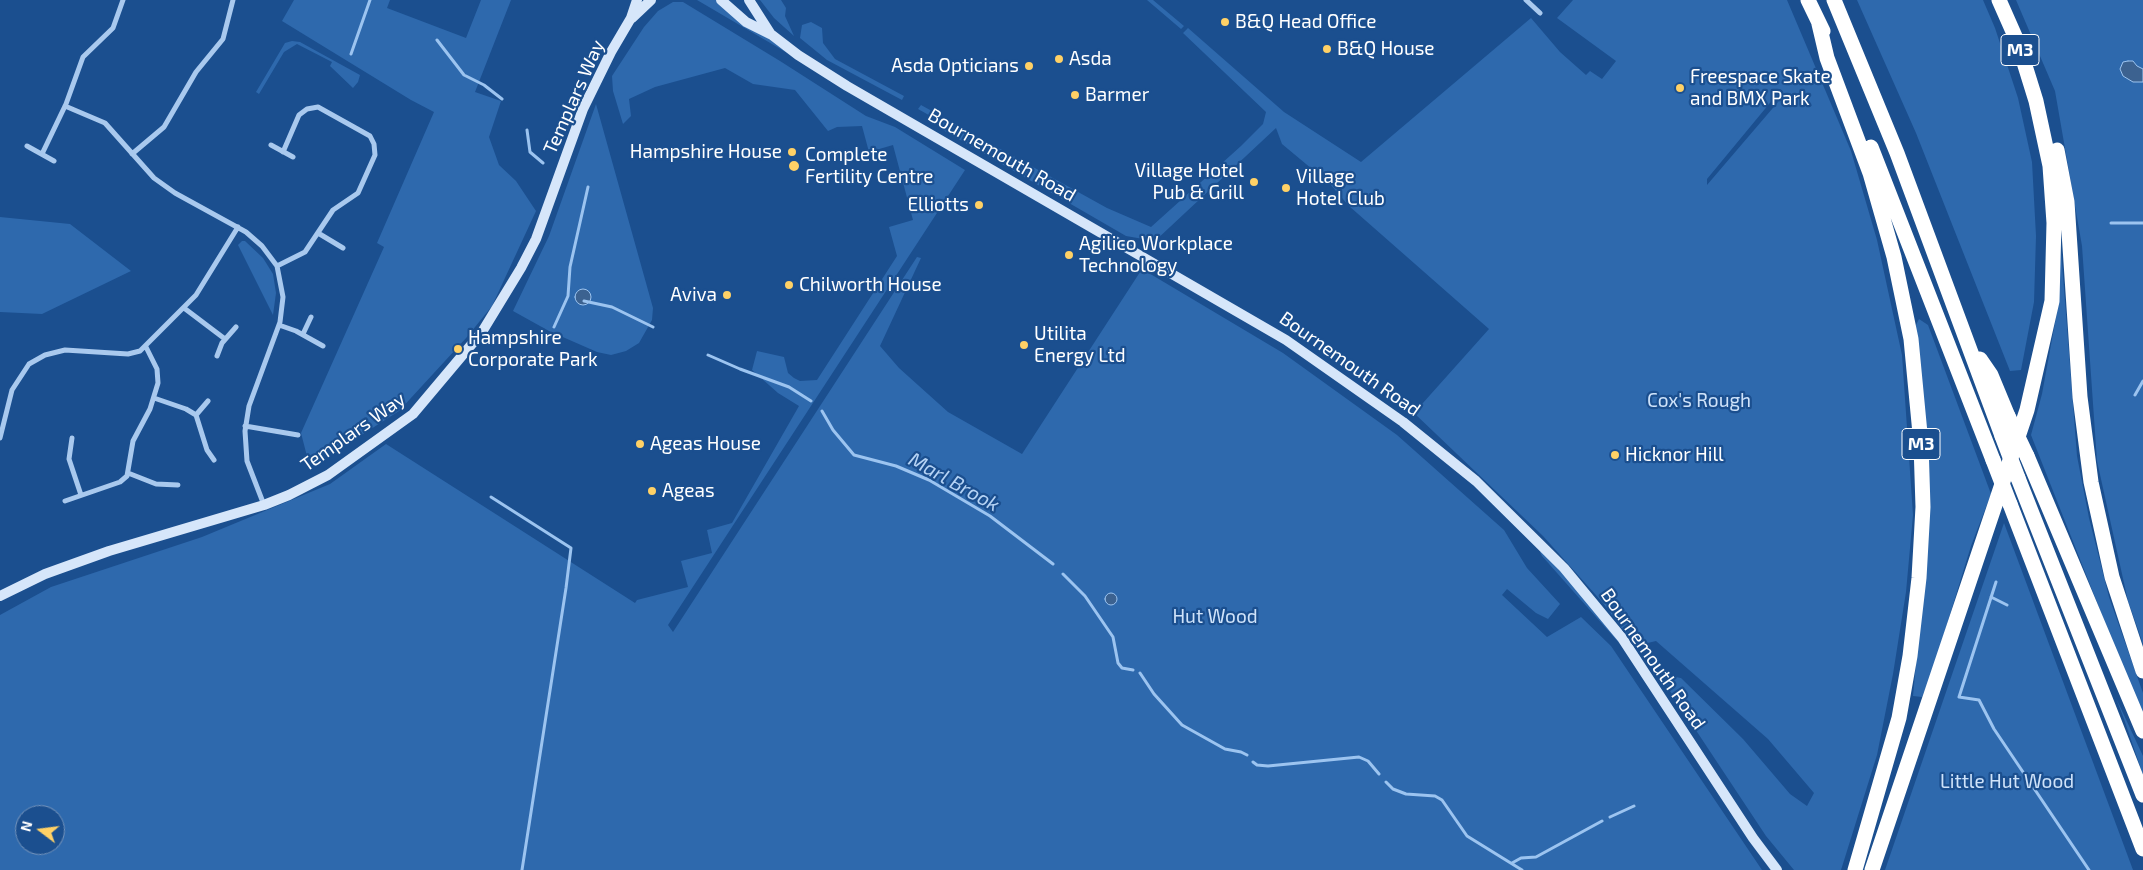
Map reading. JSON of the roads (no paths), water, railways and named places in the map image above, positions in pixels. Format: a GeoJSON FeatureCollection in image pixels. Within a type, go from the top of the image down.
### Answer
{"type":"FeatureCollection","features":[{"type":"Feature","properties":{"kind":"highway","name":"M3"},"geometry":{"type":"LineString","coordinates":[[1808,0],[1903,224],[2142,848]]}},
{"type":"Feature","properties":{"kind":"highway"},"geometry":{"type":"LineString","coordinates":[[1834,0],[1897,153],[2018,478],[2143,794]]}},
{"type":"Feature","properties":{"kind":"highway","name":"M3"},"geometry":{"type":"LineString","coordinates":[[1872,870],[2028,410],[2047,334],[2052,301],[2055,268],[2054,205],[2050,166],[2036,101],[2018,42],[1999,0]]}},
{"type":"Feature","properties":{"kind":"highway","name":"M3"},"geometry":{"type":"LineString","coordinates":[[1819,24],[1827,58],[1870,173],[1894,257],[1912,339],[1921,444],[1923,507],[1920,560],[1910,656],[1899,718],[1855,870]]}},
{"type":"Feature","properties":{"kind":"highway","name":"M3"},"geometry":{"type":"LineString","coordinates":[[2036,101],[2050,124],[2067,202],[2080,397],[2092,482],[2112,577],[2143,671]]}},
{"type":"Feature","properties":{"kind":"highway"},"geometry":{"type":"LineString","coordinates":[[1967,342],[1991,375],[2143,731]]}},
{"type":"Feature","properties":{"kind":"street"},"geometry":{"type":"LineString","coordinates":[[42,154],[65,106],[83,58],[113,28],[123,0]]}},
{"type":"Feature","properties":{"kind":"street"},"geometry":{"type":"LineString","coordinates":[[132,154],[164,127],[192,78],[223,39],[233,0]]}},
{"type":"Feature","properties":{"kind":"street","name":"Templars Way"},"geometry":{"type":"LineString","coordinates":[[0,596],[45,574],[109,551],[264,505],[328,475],[413,414],[471,347],[495,312],[536,239],[560,170],[597,80],[631,18],[637,0]]}},
{"type":"Feature","properties":{"kind":"street","name":"Templars Way"},"geometry":{"type":"LineString","coordinates":[[631,18],[651,0]]}},
{"type":"Feature","properties":{"kind":"street","name":"Bournemouth Road"},"geometry":{"type":"LineString","coordinates":[[722,0],[746,22],[772,35],[798,55],[847,86],[1286,340],[1403,422],[1476,481],[1564,568],[1622,638],[1752,838],[1776,870]]}},
{"type":"Feature","properties":{"kind":"street","name":"Bournemouth Road"},"geometry":{"type":"LineString","coordinates":[[749,0],[772,35]]}},
{"type":"Feature","properties":{"kind":"street"},"geometry":{"type":"LineString","coordinates":[[1526,0],[1540,13]]}},
{"type":"Feature","properties":{"kind":"street"},"geometry":{"type":"LineString","coordinates":[[65,106],[106,123],[132,154],[163,185],[238,227],[262,246],[277,266],[283,297],[279,325],[249,406],[245,426],[247,461],[264,505]]}},
{"type":"Feature","properties":{"kind":"street"},"geometry":{"type":"LineString","coordinates":[[277,266],[305,252],[333,210],[360,189],[374,161],[374,144],[365,133],[323,109],[313,107],[299,115],[283,152]]}},
{"type":"Feature","properties":{"kind":"street"},"geometry":{"type":"LineString","coordinates":[[271,145],[293,157]]}},
{"type":"Feature","properties":{"kind":"street"},"geometry":{"type":"LineString","coordinates":[[27,146],[54,161]]}},
{"type":"Feature","properties":{"kind":"street"},"geometry":{"type":"LineString","coordinates":[[0,438],[16,382],[24,370],[34,361],[45,355],[65,350],[128,354],[135,353],[146,347],[184,308],[208,278],[238,227]]}},
{"type":"Feature","properties":{"kind":"street"},"geometry":{"type":"LineString","coordinates":[[318,233],[343,248]]}},
{"type":"Feature","properties":{"kind":"street"},"geometry":{"type":"LineString","coordinates":[[184,308],[225,339]]}},
{"type":"Feature","properties":{"kind":"street"},"geometry":{"type":"LineString","coordinates":[[303,334],[311,317]]}},
{"type":"Feature","properties":{"kind":"street"},"geometry":{"type":"LineString","coordinates":[[279,325],[303,334],[323,346]]}},
{"type":"Feature","properties":{"kind":"street"},"geometry":{"type":"LineString","coordinates":[[217,356],[225,339],[236,328]]}},
{"type":"Feature","properties":{"kind":"street"},"geometry":{"type":"LineString","coordinates":[[65,501],[120,482],[128,473],[133,441],[154,398],[158,383],[157,369],[146,347]]}},
{"type":"Feature","properties":{"kind":"street"},"geometry":{"type":"LineString","coordinates":[[154,398],[186,409],[196,415],[207,450],[214,460]]}},
{"type":"Feature","properties":{"kind":"street"},"geometry":{"type":"LineString","coordinates":[[196,415],[208,401]]}},
{"type":"Feature","properties":{"kind":"street"},"geometry":{"type":"LineString","coordinates":[[245,426],[298,435]]}},
{"type":"Feature","properties":{"kind":"street"},"geometry":{"type":"LineString","coordinates":[[72,438],[69,459],[81,495]]}},
{"type":"Feature","properties":{"kind":"street"},"geometry":{"type":"LineString","coordinates":[[128,473],[156,484],[178,486]]}},
{"type":"Feature","properties":{"kind":"waterway"},"geometry":{"type":"LineString","coordinates":[[351,54],[370,0]]}},
{"type":"Feature","properties":{"kind":"waterway","name":"Marl Brook"},"geometry":{"type":"LineString","coordinates":[[437,40],[464,75],[484,85],[502,99]]}},
{"type":"Feature","properties":{"kind":"waterway","name":"Marl Brook"},"geometry":{"type":"LineString","coordinates":[[527,130],[530,152],[543,163]]}},
{"type":"Feature","properties":{"kind":"waterway","name":"Marl Brook"},"geometry":{"type":"LineString","coordinates":[[554,327],[568,296],[570,267],[588,187]]}},
{"type":"Feature","properties":{"kind":"waterway"},"geometry":{"type":"LineString","coordinates":[[2111,223],[2143,223]]}},
{"type":"Feature","properties":{"kind":"waterway","name":"Marl Brook"},"geometry":{"type":"LineString","coordinates":[[584,301],[612,307],[653,327]]}},
{"type":"Feature","properties":{"kind":"waterway","name":"Marl Brook"},"geometry":{"type":"LineString","coordinates":[[708,355],[789,387],[811,401]]}},
{"type":"Feature","properties":{"kind":"waterway"},"geometry":{"type":"LineString","coordinates":[[2135,395],[2143,381]]}},
{"type":"Feature","properties":{"kind":"waterway","name":"Marl Brook"},"geometry":{"type":"LineString","coordinates":[[822,411],[833,430],[854,455],[896,466],[929,480],[990,516],[1053,564]]}},
{"type":"Feature","properties":{"kind":"waterway"},"geometry":{"type":"LineString","coordinates":[[491,497],[571,548],[522,870]]}},
{"type":"Feature","properties":{"kind":"waterway","name":"Marl Brook"},"geometry":{"type":"LineString","coordinates":[[1063,574],[1085,596],[1113,637],[1118,663],[1122,668],[1133,670]]}},
{"type":"Feature","properties":{"kind":"waterway"},"geometry":{"type":"LineString","coordinates":[[1996,582],[1959,697],[1979,700],[1994,729],[2089,870]]}},
{"type":"Feature","properties":{"kind":"waterway"},"geometry":{"type":"LineString","coordinates":[[1991,597],[2007,605]]}},
{"type":"Feature","properties":{"kind":"waterway","name":"Marl Brook"},"geometry":{"type":"LineString","coordinates":[[1140,673],[1154,694],[1182,725],[1225,749],[1247,755]]}},
{"type":"Feature","properties":{"kind":"waterway","name":"Marl Brook"},"geometry":{"type":"LineString","coordinates":[[1253,762],[1257,765],[1268,766],[1359,757],[1368,761],[1379,774]]}},
{"type":"Feature","properties":{"kind":"waterway","name":"Marl Brook"},"geometry":{"type":"LineString","coordinates":[[1386,782],[1393,789],[1406,794],[1435,796],[1442,800],[1467,836],[1522,870]]}},
{"type":"Feature","properties":{"kind":"waterway"},"geometry":{"type":"LineString","coordinates":[[1610,817],[1634,806]]}},
{"type":"Feature","properties":{"kind":"waterway"},"geometry":{"type":"LineString","coordinates":[[1512,863],[1521,858],[1536,857],[1602,821]]}},
{"type":"Feature","properties":{"kind":"place","name":"B&Q Head Office"},"geometry":{"type":"Point","coordinates":[1225,22]}},
{"type":"Feature","properties":{"kind":"place","name":"B&Q House"},"geometry":{"type":"Point","coordinates":[1327,49]}},
{"type":"Feature","properties":{"kind":"place","name":"Asda"},"geometry":{"type":"Point","coordinates":[1059,59]}},
{"type":"Feature","properties":{"kind":"place","name":"Asda Opticians"},"geometry":{"type":"Point","coordinates":[1029,66]}},
{"type":"Feature","properties":{"kind":"place","name":"Freespace Skate and BMX Park"},"geometry":{"type":"Point","coordinates":[1680,88]}},
{"type":"Feature","properties":{"kind":"place","name":"Barmer"},"geometry":{"type":"Point","coordinates":[1075,95]}},
{"type":"Feature","properties":{"kind":"place","name":"Hampshire House"},"geometry":{"type":"Point","coordinates":[792,152]}},
{"type":"Feature","properties":{"kind":"place","name":"Complete Fertility Centre"},"geometry":{"type":"Point","coordinates":[794,166]}},
{"type":"Feature","properties":{"kind":"place","name":"Village Hotel Pub & Grill"},"geometry":{"type":"Point","coordinates":[1254,182]}},
{"type":"Feature","properties":{"kind":"place","name":"Village Hotel Club"},"geometry":{"type":"Point","coordinates":[1286,188]}},
{"type":"Feature","properties":{"kind":"place","name":"Elliotts"},"geometry":{"type":"Point","coordinates":[979,205]}},
{"type":"Feature","properties":{"kind":"place","name":"Agilico Workplace Technology"},"geometry":{"type":"Point","coordinates":[1069,255]}},
{"type":"Feature","properties":{"kind":"place","name":"Chilworth House"},"geometry":{"type":"Point","coordinates":[789,285]}},
{"type":"Feature","properties":{"kind":"place","name":"Aviva"},"geometry":{"type":"Point","coordinates":[727,295]}},
{"type":"Feature","properties":{"kind":"place","name":"Utilita Energy Ltd"},"geometry":{"type":"Point","coordinates":[1024,345]}},
{"type":"Feature","properties":{"kind":"place","name":"Hampshire Corporate Park"},"geometry":{"type":"Point","coordinates":[458,349]}},
{"type":"Feature","properties":{"kind":"place","name":"Ageas House"},"geometry":{"type":"Point","coordinates":[640,444]}},
{"type":"Feature","properties":{"kind":"place","name":"Hicknor Hill"},"geometry":{"type":"Point","coordinates":[1615,455]}},
{"type":"Feature","properties":{"kind":"place","name":"Ageas"},"geometry":{"type":"Point","coordinates":[652,491]}},
{"type":"Feature","properties":{"kind":"park label","name":"Cox's Rough"},"geometry":{"type":"Point","coordinates":[1699,401]}},
{"type":"Feature","properties":{"kind":"park label","name":"Hut Wood"},"geometry":{"type":"Point","coordinates":[1215,617]}},
{"type":"Feature","properties":{"kind":"park label","name":"Little Hut Wood"},"geometry":{"type":"Point","coordinates":[2007,782]}}]}
